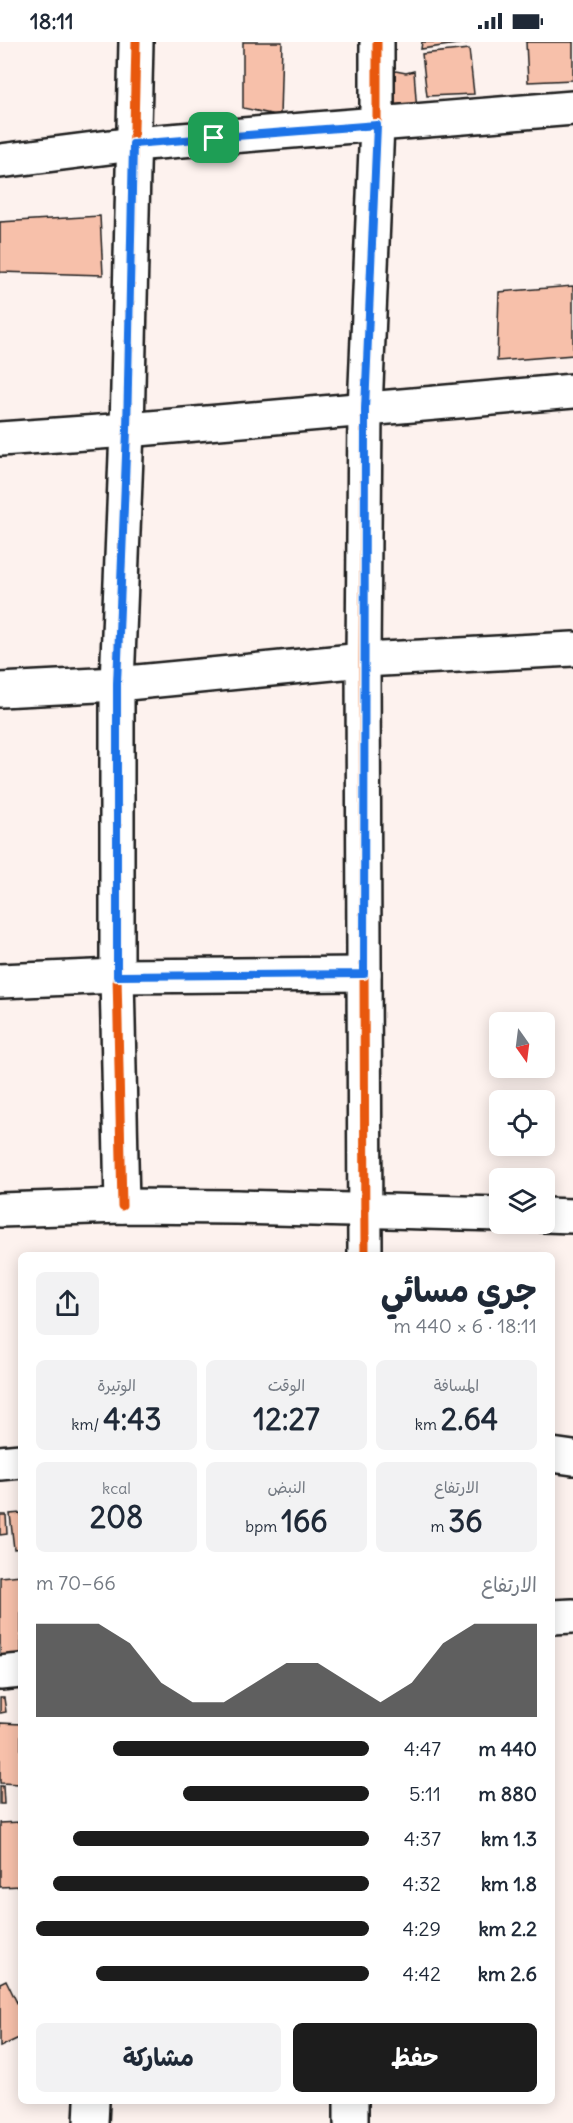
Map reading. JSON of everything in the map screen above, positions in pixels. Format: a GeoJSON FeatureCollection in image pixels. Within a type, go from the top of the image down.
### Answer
{"type":"FeatureCollection","features":[{"type":"Feature","properties":{"kind":"street"},"geometry":{"type":"LineString","coordinates":[[122,1206],[117,976],[117,684],[127,430],[136,42]]}},
{"type":"Feature","properties":{"kind":"street"},"geometry":{"type":"LineString","coordinates":[[365,1252],[363,660],[365,409],[377,125],[377,42]]}},
{"type":"Feature","properties":{"kind":"street"},"geometry":{"type":"LineString","coordinates":[[0,161],[133,144],[573,108]]}},
{"type":"Feature","properties":{"kind":"street"},"geometry":{"type":"LineString","coordinates":[[0,439],[573,391]]}},
{"type":"Feature","properties":{"kind":"street"},"geometry":{"type":"LineString","coordinates":[[0,690],[117,684],[363,660],[573,649]]}},
{"type":"Feature","properties":{"kind":"street"},"geometry":{"type":"LineString","coordinates":[[0,981],[117,976],[364,974]]}},
{"type":"Feature","properties":{"kind":"street"},"geometry":{"type":"LineString","coordinates":[[0,1210],[122,1206],[489,1214]]}},
{"type":"Feature","properties":{"kind":"street"},"geometry":{"type":"LineString","coordinates":[[555,1215],[573,1216]]}},
{"type":"Feature","properties":{"kind":"street"},"geometry":{"type":"LineString","coordinates":[[555,1455],[573,1458]]}},
{"type":"Feature","properties":{"kind":"street"},"geometry":{"type":"LineString","coordinates":[[0,1462],[18,1461]]}},
{"type":"Feature","properties":{"kind":"street"},"geometry":{"type":"LineString","coordinates":[[555,1617],[573,1616]]}},
{"type":"Feature","properties":{"kind":"street"},"geometry":{"type":"LineString","coordinates":[[0,1672],[18,1671]]}},
{"type":"Feature","properties":{"kind":"street"},"geometry":{"type":"LineString","coordinates":[[91,2123],[92,2104]]}},
{"type":"Feature","properties":{"kind":"street"},"geometry":{"type":"LineString","coordinates":[[351,2104],[351,2123]]}},
{"type":"Feature","properties":{"kind":"building"},"geometry":{"type":"Polygon","coordinates":[[[243,42],[282,42],[280,116],[243,108],[243,42]]]}},
{"type":"Feature","properties":{"kind":"building"},"geometry":{"type":"Polygon","coordinates":[[[422,42],[471,42],[421,49],[422,42]]]}},
{"type":"Feature","properties":{"kind":"building"},"geometry":{"type":"Polygon","coordinates":[[[526,42],[573,42],[573,80],[528,82],[526,42]]]}},
{"type":"Feature","properties":{"kind":"building"},"geometry":{"type":"Polygon","coordinates":[[[469,49],[474,94],[427,96],[422,54],[469,49]]]}},
{"type":"Feature","properties":{"kind":"building"},"geometry":{"type":"Polygon","coordinates":[[[385,69],[406,73],[414,71],[417,113],[390,112],[385,69]]]}},
{"type":"Feature","properties":{"kind":"building"},"geometry":{"type":"Polygon","coordinates":[[[100,216],[103,275],[0,272],[0,222],[100,216]]]}},
{"type":"Feature","properties":{"kind":"building"},"geometry":{"type":"Polygon","coordinates":[[[573,286],[573,355],[497,361],[499,292],[573,286]]]}},
{"type":"Feature","properties":{"kind":"building"},"geometry":{"type":"Polygon","coordinates":[[[18,1513],[18,1548],[14,1549],[10,1514],[18,1513]]]}},
{"type":"Feature","properties":{"kind":"building"},"geometry":{"type":"Polygon","coordinates":[[[0,1515],[6,1515],[7,1534],[0,1535],[0,1515]]]}},
{"type":"Feature","properties":{"kind":"building"},"geometry":{"type":"Polygon","coordinates":[[[18,1575],[18,1656],[0,1657],[0,1577],[18,1575]]]}},
{"type":"Feature","properties":{"kind":"building"},"geometry":{"type":"Polygon","coordinates":[[[0,1698],[4,1698],[6,1712],[0,1713],[0,1698]]]}},
{"type":"Feature","properties":{"kind":"building"},"geometry":{"type":"Polygon","coordinates":[[[0,1723],[18,1724],[18,1784],[0,1783],[0,1723]]]}},
{"type":"Feature","properties":{"kind":"building"},"geometry":{"type":"Polygon","coordinates":[[[0,1786],[3,1786],[4,1804],[0,1804],[0,1786]]]}},
{"type":"Feature","properties":{"kind":"building"},"geometry":{"type":"Polygon","coordinates":[[[18,1822],[18,1886],[0,1887],[0,1823],[18,1822]]]}},
{"type":"Feature","properties":{"kind":"building"},"geometry":{"type":"Polygon","coordinates":[[[6,1980],[18,2005],[18,2038],[0,2047],[0,1983],[6,1980]]]}},
{"type":"Feature","properties":{"kind":"cycle path"},"geometry":{"type":"LineString","coordinates":[[122,1206],[117,976],[117,684],[127,430],[136,42]]}},
{"type":"Feature","properties":{"kind":"cycle path"},"geometry":{"type":"LineString","coordinates":[[365,1252],[363,660],[365,409],[377,125],[377,42]]}},
{"type":"Feature","properties":{"kind":"route"},"geometry":{"type":"LineString","coordinates":[[377,125],[365,409],[364,974],[117,976],[117,684],[127,430],[133,144],[214,138],[377,125]]}}]}
